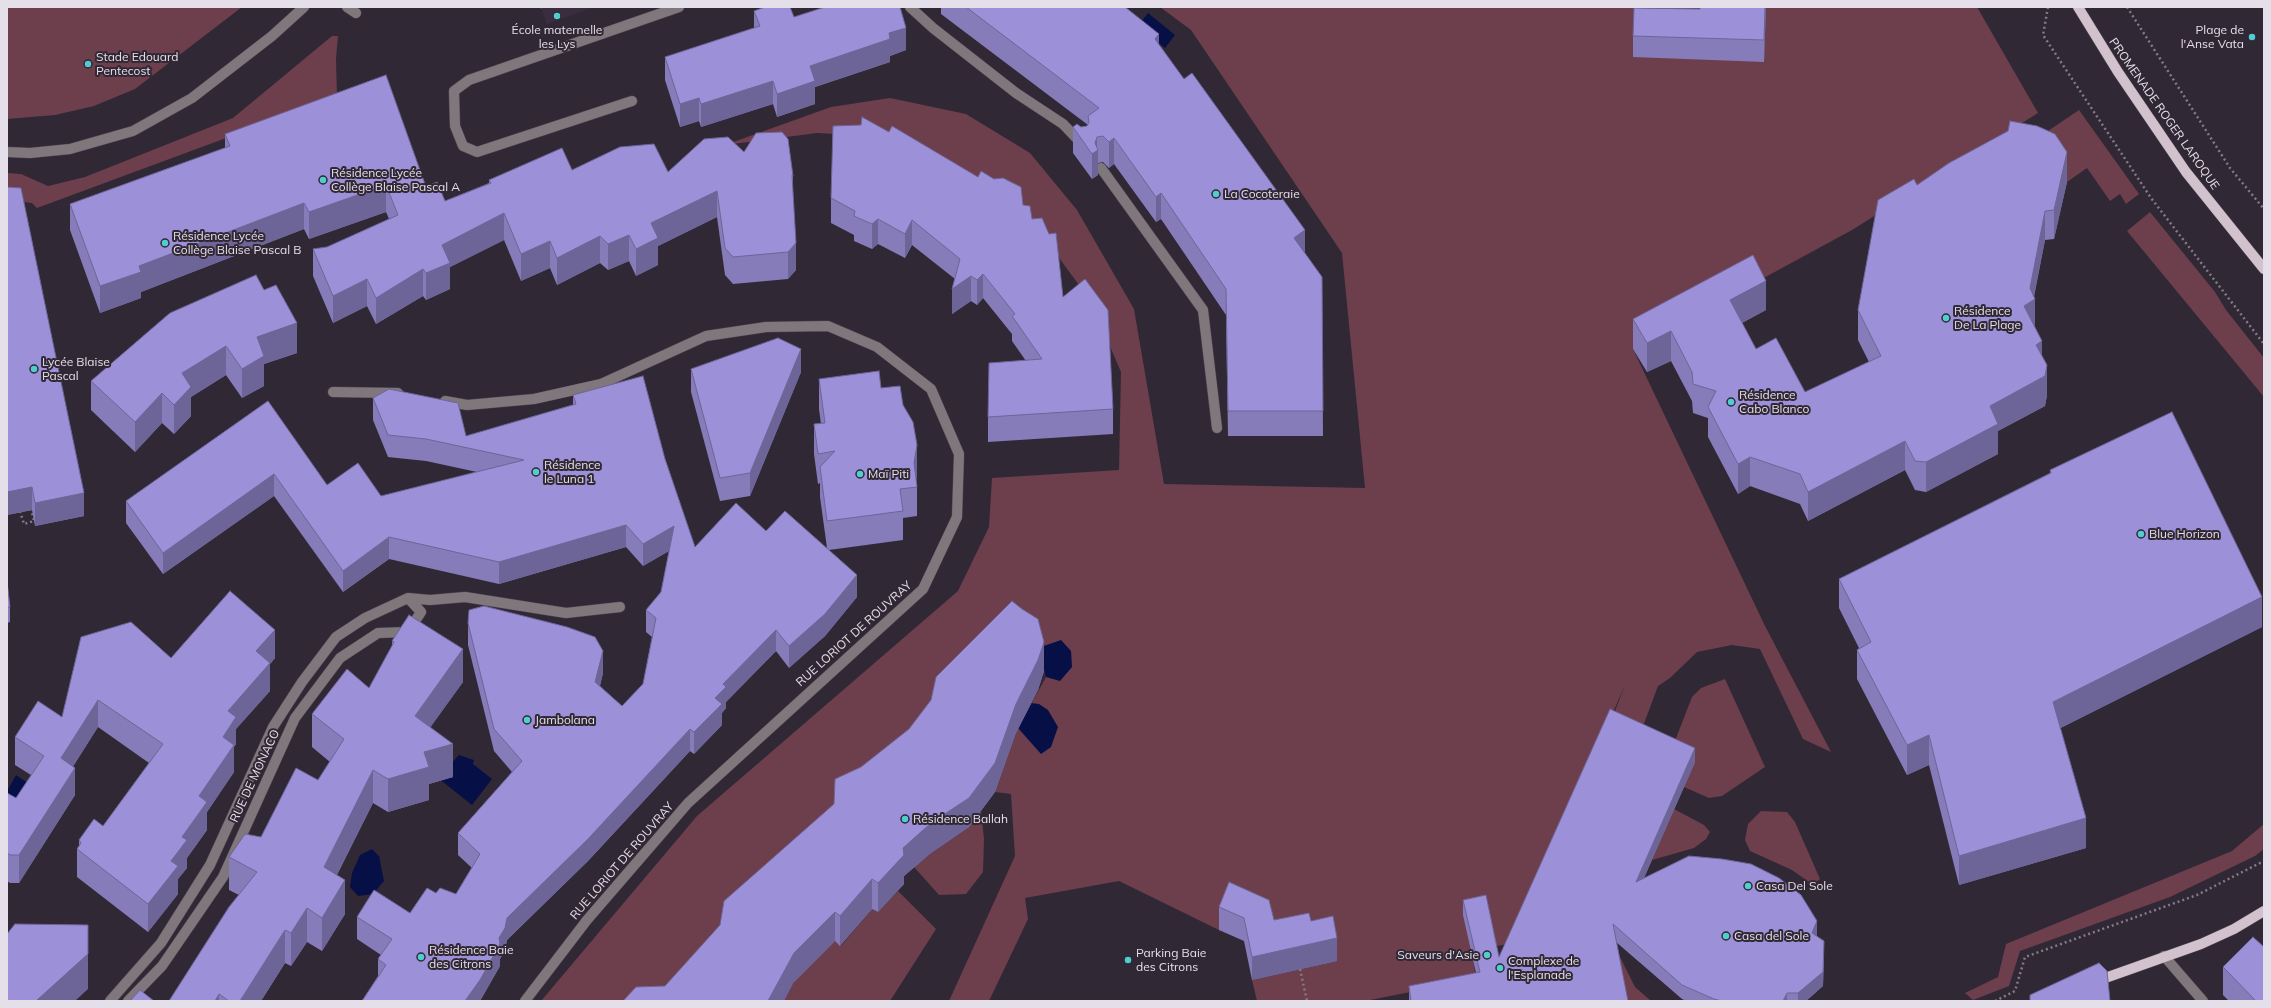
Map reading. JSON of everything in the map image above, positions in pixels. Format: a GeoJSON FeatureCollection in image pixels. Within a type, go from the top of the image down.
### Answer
{"type":"FeatureCollection","features":[{"type":"Feature","properties":{"kind":"main road","name":"PROMENADE ROGER LAROQUE"},"geometry":{"type":"LineString","coordinates":[[2078,7],[2118,72],[2186,172],[2264,269]]}},
{"type":"Feature","properties":{"kind":"main road"},"geometry":{"type":"LineString","coordinates":[[2082,986],[2220,936],[2264,911]]}},
{"type":"Feature","properties":{"kind":"street"},"geometry":{"type":"LineString","coordinates":[[7,152],[30,153],[70,149],[133,131],[192,98],[272,36],[304,7]]}},
{"type":"Feature","properties":{"kind":"street"},"geometry":{"type":"LineString","coordinates":[[347,7],[356,13],[356,7]]}},
{"type":"Feature","properties":{"kind":"street"},"geometry":{"type":"LineString","coordinates":[[632,101],[478,152],[463,146],[454,126],[454,91],[469,80],[679,7]]}},
{"type":"Feature","properties":{"kind":"street"},"geometry":{"type":"LineString","coordinates":[[910,7],[932,28],[1016,93],[1063,124],[1083,146]]}},
{"type":"Feature","properties":{"kind":"street"},"geometry":{"type":"LineString","coordinates":[[1102,168],[1203,310],[1217,428]]}},
{"type":"Feature","properties":{"kind":"street","name":"RUE LORIOT DE ROUVRAY"},"geometry":{"type":"LineString","coordinates":[[437,400],[467,405],[534,399],[601,384],[706,336],[766,327],[828,326],[876,347],[931,389],[959,454],[957,517],[923,589],[688,804],[586,920],[525,1001]]}},
{"type":"Feature","properties":{"kind":"street"},"geometry":{"type":"LineString","coordinates":[[333,392],[392,392],[407,395]]}},
{"type":"Feature","properties":{"kind":"street"},"geometry":{"type":"LineString","coordinates":[[408,598],[430,600],[465,597],[566,613],[620,607]]}},
{"type":"Feature","properties":{"kind":"street","name":"RUE DE MONACO"},"geometry":{"type":"LineString","coordinates":[[110,1001],[161,943],[210,865],[274,728],[302,682],[336,637],[365,618],[408,598],[421,612],[408,632],[378,633],[340,658],[296,718],[223,877],[162,966],[128,1001]]}},
{"type":"Feature","properties":{"kind":"street"},"geometry":{"type":"LineString","coordinates":[[2164,956],[2203,1001]]}},
{"type":"Feature","properties":{"kind":"path"},"geometry":{"type":"LineString","coordinates":[[2048,7],[2043,35],[2151,198],[2264,344]]}},
{"type":"Feature","properties":{"kind":"path"},"geometry":{"type":"LineString","coordinates":[[2127,7],[2230,168],[2264,209]]}},
{"type":"Feature","properties":{"kind":"path"},"geometry":{"type":"LineString","coordinates":[[18,503],[24,524],[34,521],[30,500]]}},
{"type":"Feature","properties":{"kind":"path"},"geometry":{"type":"LineString","coordinates":[[1994,1001],[2015,991],[2025,957],[2197,895],[2264,860]]}},
{"type":"Feature","properties":{"kind":"path"},"geometry":{"type":"LineString","coordinates":[[1300,969],[1307,1001]]}},
{"type":"Feature","properties":{"kind":"shaded area","name":"Stade Edouard Pentecost"},"geometry":{"type":"Polygon","coordinates":[[[7,7],[242,7],[135,89],[94,106],[55,115],[7,119],[7,7]]]}},
{"type":"Feature","properties":{"kind":"shaded area","name":"École maternelle les Lys"},"geometry":{"type":"Polygon","coordinates":[[[541,7],[593,7],[547,24],[541,7]]]}},
{"type":"Feature","properties":{"kind":"shaded area"},"geometry":{"type":"Polygon","coordinates":[[[1160,7],[1977,7],[2038,113],[1852,230],[1633,349],[1765,626],[1831,752],[1803,739],[1760,649],[1732,645],[1697,652],[1670,678],[1658,686],[1639,737],[1610,724],[1625,685],[1512,943],[1472,951],[1476,979],[1365,1001],[1257,1001],[1252,980],[1337,961],[1219,930],[1119,881],[1025,898],[1028,919],[989,1001],[949,1001],[1015,856],[1011,794],[995,792],[1018,728],[1046,677],[1038,648],[678,1001],[541,1001],[697,816],[958,591],[989,527],[992,478],[1119,470],[1121,372],[1090,300],[1009,190],[836,134],[817,133],[725,145],[831,107],[890,98],[966,114],[1030,153],[1077,210],[1134,309],[1164,484],[1365,488],[1342,253],[1191,30],[1160,7]]]}},
{"type":"Feature","properties":{"kind":"shaded area"},"geometry":{"type":"Polygon","coordinates":[[[1148,13],[1175,35],[1165,48],[1145,32],[1134,31],[1148,13]]]}},
{"type":"Feature","properties":{"kind":"shaded area"},"geometry":{"type":"Polygon","coordinates":[[[332,36],[338,36],[336,59],[337,97],[37,208],[32,203],[7,200],[7,173],[21,174],[48,186],[85,177],[233,118],[332,36]]]}},
{"type":"Feature","properties":{"kind":"shaded area"},"geometry":{"type":"Polygon","coordinates":[[[2079,110],[2139,194],[2126,204],[2120,194],[2110,201],[2087,168],[2067,182],[2055,163],[2017,152],[2079,110]]]}},
{"type":"Feature","properties":{"kind":"shaded area"},"geometry":{"type":"Polygon","coordinates":[[[2150,212],[2215,292],[2226,310],[2264,358],[2264,397],[2127,231],[2150,212]]]}},
{"type":"Feature","properties":{"kind":"shaded area"},"geometry":{"type":"Polygon","coordinates":[[[1061,640],[1071,651],[1072,667],[1060,681],[1046,677],[1038,648],[1061,640]]]}},
{"type":"Feature","properties":{"kind":"shaded area"},"geometry":{"type":"Polygon","coordinates":[[[1725,679],[1765,767],[1722,796],[1709,798],[1684,787],[1671,751],[1692,697],[1701,688],[1725,679]]]}},
{"type":"Feature","properties":{"kind":"shaded area"},"geometry":{"type":"Polygon","coordinates":[[[1031,703],[1039,704],[1048,710],[1058,727],[1051,747],[1041,754],[1018,728],[1031,703]]]}},
{"type":"Feature","properties":{"kind":"shaded area"},"geometry":{"type":"Polygon","coordinates":[[[459,755],[474,760],[473,764],[492,779],[472,805],[438,778],[459,755]]]}},
{"type":"Feature","properties":{"kind":"shaded area"},"geometry":{"type":"Polygon","coordinates":[[[16,775],[31,785],[7,811],[7,791],[16,775]]]}},
{"type":"Feature","properties":{"kind":"shaded area"},"geometry":{"type":"Polygon","coordinates":[[[1674,809],[1704,825],[1710,832],[1706,839],[1694,848],[1652,860],[1674,809]]]}},
{"type":"Feature","properties":{"kind":"shaded area"},"geometry":{"type":"Polygon","coordinates":[[[981,811],[984,839],[983,872],[966,894],[939,895],[914,867],[931,853],[969,827],[981,811]]]}},
{"type":"Feature","properties":{"kind":"shaded area"},"geometry":{"type":"Polygon","coordinates":[[[1761,811],[1787,812],[1795,822],[1820,879],[1813,885],[1792,870],[1750,851],[1745,840],[1748,824],[1761,811]]]}},
{"type":"Feature","properties":{"kind":"shaded area"},"geometry":{"type":"Polygon","coordinates":[[[2264,824],[2264,849],[2255,856],[2170,897],[2020,951],[2009,986],[1973,1000],[1965,993],[1998,977],[2006,944],[2232,851],[2264,824]]]}},
{"type":"Feature","properties":{"kind":"shaded area"},"geometry":{"type":"Polygon","coordinates":[[[372,849],[379,856],[384,881],[373,894],[358,896],[350,887],[352,873],[360,855],[372,849]]]}},
{"type":"Feature","properties":{"kind":"shaded area"},"geometry":{"type":"Polygon","coordinates":[[[898,891],[936,929],[890,1001],[783,1001],[795,980],[835,941],[841,946],[872,909],[878,912],[898,891]]]}},
{"type":"Feature","properties":{"kind":"shaded area"},"geometry":{"type":"Polygon","coordinates":[[[1614,945],[1635,987],[1651,1001],[1625,1001],[1614,945]]]}},
{"type":"Feature","properties":{"kind":"building"},"geometry":{"type":"Polygon","coordinates":[[[765,7],[790,7],[794,17],[825,7],[900,7],[906,28],[889,33],[890,39],[810,66],[815,81],[777,94],[773,81],[701,104],[699,98],[680,104],[665,57],[760,26],[754,11],[765,7]]]}},
{"type":"Feature","properties":{"kind":"building"},"geometry":{"type":"Polygon","coordinates":[[[966,7],[1125,7],[1159,34],[1155,39],[1184,79],[1192,73],[1305,230],[1294,238],[1322,277],[1323,411],[1228,411],[1226,289],[1161,193],[1156,197],[1114,138],[1109,142],[1103,136],[1097,137],[1095,143],[1098,150],[1092,154],[1073,127],[1077,124],[1081,127],[1087,126],[1089,122],[1088,116],[1099,108],[966,7]]]}},
{"type":"Feature","properties":{"kind":"building"},"geometry":{"type":"Polygon","coordinates":[[[1700,7],[1765,7],[1764,40],[1633,36],[1634,8],[1700,9],[1700,7]]]}},
{"type":"Feature","properties":{"kind":"building"},"geometry":{"type":"Polygon","coordinates":[[[386,75],[426,187],[437,182],[445,201],[491,183],[489,180],[562,148],[572,170],[620,147],[654,144],[668,172],[704,139],[728,137],[744,152],[756,133],[782,132],[788,139],[793,176],[792,175],[796,243],[788,252],[733,257],[725,248],[717,191],[651,223],[658,238],[636,249],[629,235],[608,244],[600,236],[557,258],[550,241],[521,254],[504,213],[442,245],[450,263],[426,273],[423,269],[376,298],[367,279],[333,296],[313,249],[327,247],[398,215],[386,185],[309,212],[304,203],[139,266],[141,272],[100,286],[70,204],[230,146],[225,134],[386,75]]]}},
{"type":"Feature","properties":{"kind":"building"},"geometry":{"type":"Polygon","coordinates":[[[862,117],[889,132],[892,126],[978,177],[981,171],[994,179],[1003,178],[1021,187],[1023,205],[1030,206],[1032,219],[1042,218],[1049,234],[1056,233],[1063,297],[1085,279],[1108,310],[1113,409],[988,417],[989,363],[1042,359],[1012,316],[1015,314],[983,274],[977,280],[971,276],[952,289],[960,259],[912,220],[905,234],[878,219],[872,224],[854,216],[855,211],[831,198],[833,126],[861,125],[862,117]]]}},
{"type":"Feature","properties":{"kind":"building"},"geometry":{"type":"Polygon","coordinates":[[[2010,121],[2037,126],[2055,134],[2067,152],[2054,210],[2045,211],[2030,288],[2035,299],[2024,306],[2042,341],[2036,345],[2047,365],[2045,376],[1990,406],[1998,424],[1926,462],[1915,461],[1905,441],[1808,492],[1800,474],[1750,457],[1738,464],[1708,407],[1716,391],[1693,384],[1692,372],[1671,331],[1647,343],[1633,319],[1753,255],[1766,281],[1730,300],[1756,349],[1776,338],[1805,392],[1881,356],[1858,310],[1878,200],[1914,179],[1917,185],[1949,163],[2008,131],[2010,121]]]}},
{"type":"Feature","properties":{"kind":"building","name":"Lycée Blaise Pascal"},"geometry":{"type":"Polygon","coordinates":[[[7,187],[21,188],[84,493],[35,503],[32,487],[7,492],[7,187]]]}},
{"type":"Feature","properties":{"kind":"building"},"geometry":{"type":"Polygon","coordinates":[[[256,275],[264,290],[276,285],[297,323],[257,337],[264,356],[242,369],[226,346],[182,373],[191,387],[174,405],[162,393],[135,422],[91,381],[170,313],[256,275]]]}},
{"type":"Feature","properties":{"kind":"building"},"geometry":{"type":"Polygon","coordinates":[[[778,338],[801,349],[750,473],[720,478],[691,369],[778,338]]]}},
{"type":"Feature","properties":{"kind":"building","name":"Maï Piti"},"geometry":{"type":"Polygon","coordinates":[[[879,371],[881,388],[900,386],[903,405],[913,422],[917,445],[914,463],[917,487],[900,489],[903,511],[827,521],[820,467],[835,451],[818,454],[814,424],[825,423],[819,379],[879,371]]]}},
{"type":"Feature","properties":{"kind":"building"},"geometry":{"type":"Polygon","coordinates":[[[643,376],[665,459],[695,547],[736,503],[766,531],[785,511],[857,575],[825,614],[789,646],[776,630],[723,684],[726,687],[715,698],[722,704],[694,732],[690,729],[588,839],[507,918],[505,928],[499,938],[500,944],[480,980],[465,1001],[362,1001],[386,965],[378,959],[392,939],[357,917],[374,890],[410,913],[427,888],[436,893],[440,888],[456,894],[480,854],[458,833],[522,761],[494,729],[468,623],[469,610],[484,606],[567,627],[595,637],[603,651],[595,682],[622,706],[643,684],[656,618],[646,610],[661,592],[674,526],[643,544],[626,525],[499,562],[389,537],[343,571],[274,474],[163,553],[126,501],[268,401],[327,485],[358,463],[381,496],[524,460],[426,439],[388,435],[373,398],[389,389],[458,403],[466,436],[576,404],[573,395],[643,376]]]}},
{"type":"Feature","properties":{"kind":"building"},"geometry":{"type":"Polygon","coordinates":[[[2172,412],[2262,597],[2053,702],[2086,818],[1959,856],[1929,735],[1907,745],[1857,650],[1871,642],[1839,579],[2051,473],[2050,470],[2172,412]]]}},
{"type":"Feature","properties":{"kind":"building"},"geometry":{"type":"Polygon","coordinates":[[[7,581],[10,607],[7,607],[7,581]]]}},
{"type":"Feature","properties":{"kind":"building"},"geometry":{"type":"Polygon","coordinates":[[[230,591],[275,630],[256,651],[270,663],[228,711],[236,717],[223,737],[234,745],[199,796],[207,802],[182,837],[187,840],[171,861],[178,866],[148,904],[77,849],[81,843],[79,840],[94,819],[103,826],[163,744],[98,700],[61,758],[75,768],[19,855],[10,855],[7,853],[7,793],[16,798],[44,756],[15,737],[38,701],[62,717],[81,637],[131,622],[171,658],[230,591]]]}},
{"type":"Feature","properties":{"kind":"building","name":"Résidence Ballah"},"geometry":{"type":"Polygon","coordinates":[[[1012,601],[1038,619],[1044,642],[1038,660],[1016,704],[995,763],[969,798],[931,823],[903,848],[904,855],[878,883],[872,879],[840,916],[835,912],[794,953],[768,1001],[623,1001],[636,987],[665,986],[720,925],[724,901],[834,804],[835,779],[861,767],[909,729],[931,700],[936,677],[1012,601]]]}},
{"type":"Feature","properties":{"kind":"building"},"geometry":{"type":"Polygon","coordinates":[[[409,615],[463,649],[415,716],[453,744],[424,752],[429,767],[388,779],[373,770],[324,867],[345,880],[322,918],[307,908],[291,933],[285,930],[240,1001],[229,1001],[219,994],[215,1001],[169,1001],[229,907],[257,872],[229,857],[245,834],[261,837],[296,768],[318,780],[344,739],[312,714],[347,669],[369,688],[394,642],[392,641],[409,615]]]}},
{"type":"Feature","properties":{"kind":"building"},"geometry":{"type":"Polygon","coordinates":[[[1610,709],[1695,748],[1636,882],[1689,856],[1722,859],[1751,864],[1779,878],[1801,895],[1817,921],[1812,933],[1824,941],[1823,972],[1798,993],[1787,993],[1783,1001],[1722,1001],[1682,985],[1613,924],[1628,1001],[1411,1001],[1409,986],[1480,972],[1463,900],[1486,895],[1499,957],[1610,709]]]}},
{"type":"Feature","properties":{"kind":"building"},"geometry":{"type":"Polygon","coordinates":[[[1229,882],[1269,900],[1274,920],[1309,913],[1311,921],[1333,916],[1337,938],[1252,957],[1244,918],[1219,907],[1229,882]]]}},
{"type":"Feature","properties":{"kind":"building"},"geometry":{"type":"Polygon","coordinates":[[[15,924],[88,925],[88,954],[36,1001],[7,1001],[7,934],[15,924]]]}},
{"type":"Feature","properties":{"kind":"building"},"geometry":{"type":"Polygon","coordinates":[[[2253,937],[2264,947],[2264,1001],[2256,1001],[2223,967],[2253,937]]]}},
{"type":"Feature","properties":{"kind":"building"},"geometry":{"type":"Polygon","coordinates":[[[2099,963],[2107,971],[2110,1001],[2030,1001],[2030,995],[2099,963]]]}},
{"type":"Feature","properties":{"kind":"building"},"geometry":{"type":"Polygon","coordinates":[[[140,990],[154,1001],[130,1001],[140,990]]]}},
{"type":"Feature","properties":{"kind":"place","name":"École maternelle les Lys"},"geometry":{"type":"Point","coordinates":[557,16]}},
{"type":"Feature","properties":{"kind":"place","name":"Plage de l'Anse Vata"},"geometry":{"type":"Point","coordinates":[2252,37]}},
{"type":"Feature","properties":{"kind":"place","name":"Stade Edouard Pentecost"},"geometry":{"type":"Point","coordinates":[88,64]}},
{"type":"Feature","properties":{"kind":"place","name":"Résidence Lycée Collège Blaise Pascal A"},"geometry":{"type":"Point","coordinates":[323,180]}},
{"type":"Feature","properties":{"kind":"place","name":"La Cocoteraie"},"geometry":{"type":"Point","coordinates":[1216,194]}},
{"type":"Feature","properties":{"kind":"place","name":"Résidence Lycée Collège Blaise Pascal B"},"geometry":{"type":"Point","coordinates":[165,243]}},
{"type":"Feature","properties":{"kind":"place","name":"Résidence De La Plage"},"geometry":{"type":"Point","coordinates":[1946,318]}},
{"type":"Feature","properties":{"kind":"place","name":"Lycée Blaise Pascal"},"geometry":{"type":"Point","coordinates":[34,369]}},
{"type":"Feature","properties":{"kind":"place","name":"Résidence Cabo Blanco"},"geometry":{"type":"Point","coordinates":[1731,402]}},
{"type":"Feature","properties":{"kind":"place","name":"Résidence le Luna 1"},"geometry":{"type":"Point","coordinates":[536,472]}},
{"type":"Feature","properties":{"kind":"place","name":"Maï Piti"},"geometry":{"type":"Point","coordinates":[860,474]}},
{"type":"Feature","properties":{"kind":"place","name":"Blue Horizon"},"geometry":{"type":"Point","coordinates":[2141,534]}},
{"type":"Feature","properties":{"kind":"place","name":"Jambolana"},"geometry":{"type":"Point","coordinates":[527,720]}},
{"type":"Feature","properties":{"kind":"place","name":"Résidence Ballah"},"geometry":{"type":"Point","coordinates":[905,819]}},
{"type":"Feature","properties":{"kind":"place","name":"Casa Del Sole"},"geometry":{"type":"Point","coordinates":[1748,886]}},
{"type":"Feature","properties":{"kind":"place","name":"Casa del Sole"},"geometry":{"type":"Point","coordinates":[1726,936]}},
{"type":"Feature","properties":{"kind":"place","name":"Saveurs d'Asie"},"geometry":{"type":"Point","coordinates":[1487,955]}},
{"type":"Feature","properties":{"kind":"place","name":"Résidence Baie des Citrons"},"geometry":{"type":"Point","coordinates":[421,957]}},
{"type":"Feature","properties":{"kind":"place","name":"Parking Baie des Citrons"},"geometry":{"type":"Point","coordinates":[1128,960]}},
{"type":"Feature","properties":{"kind":"place","name":"Complexe de l'Esplanade"},"geometry":{"type":"Point","coordinates":[1500,968]}}]}
